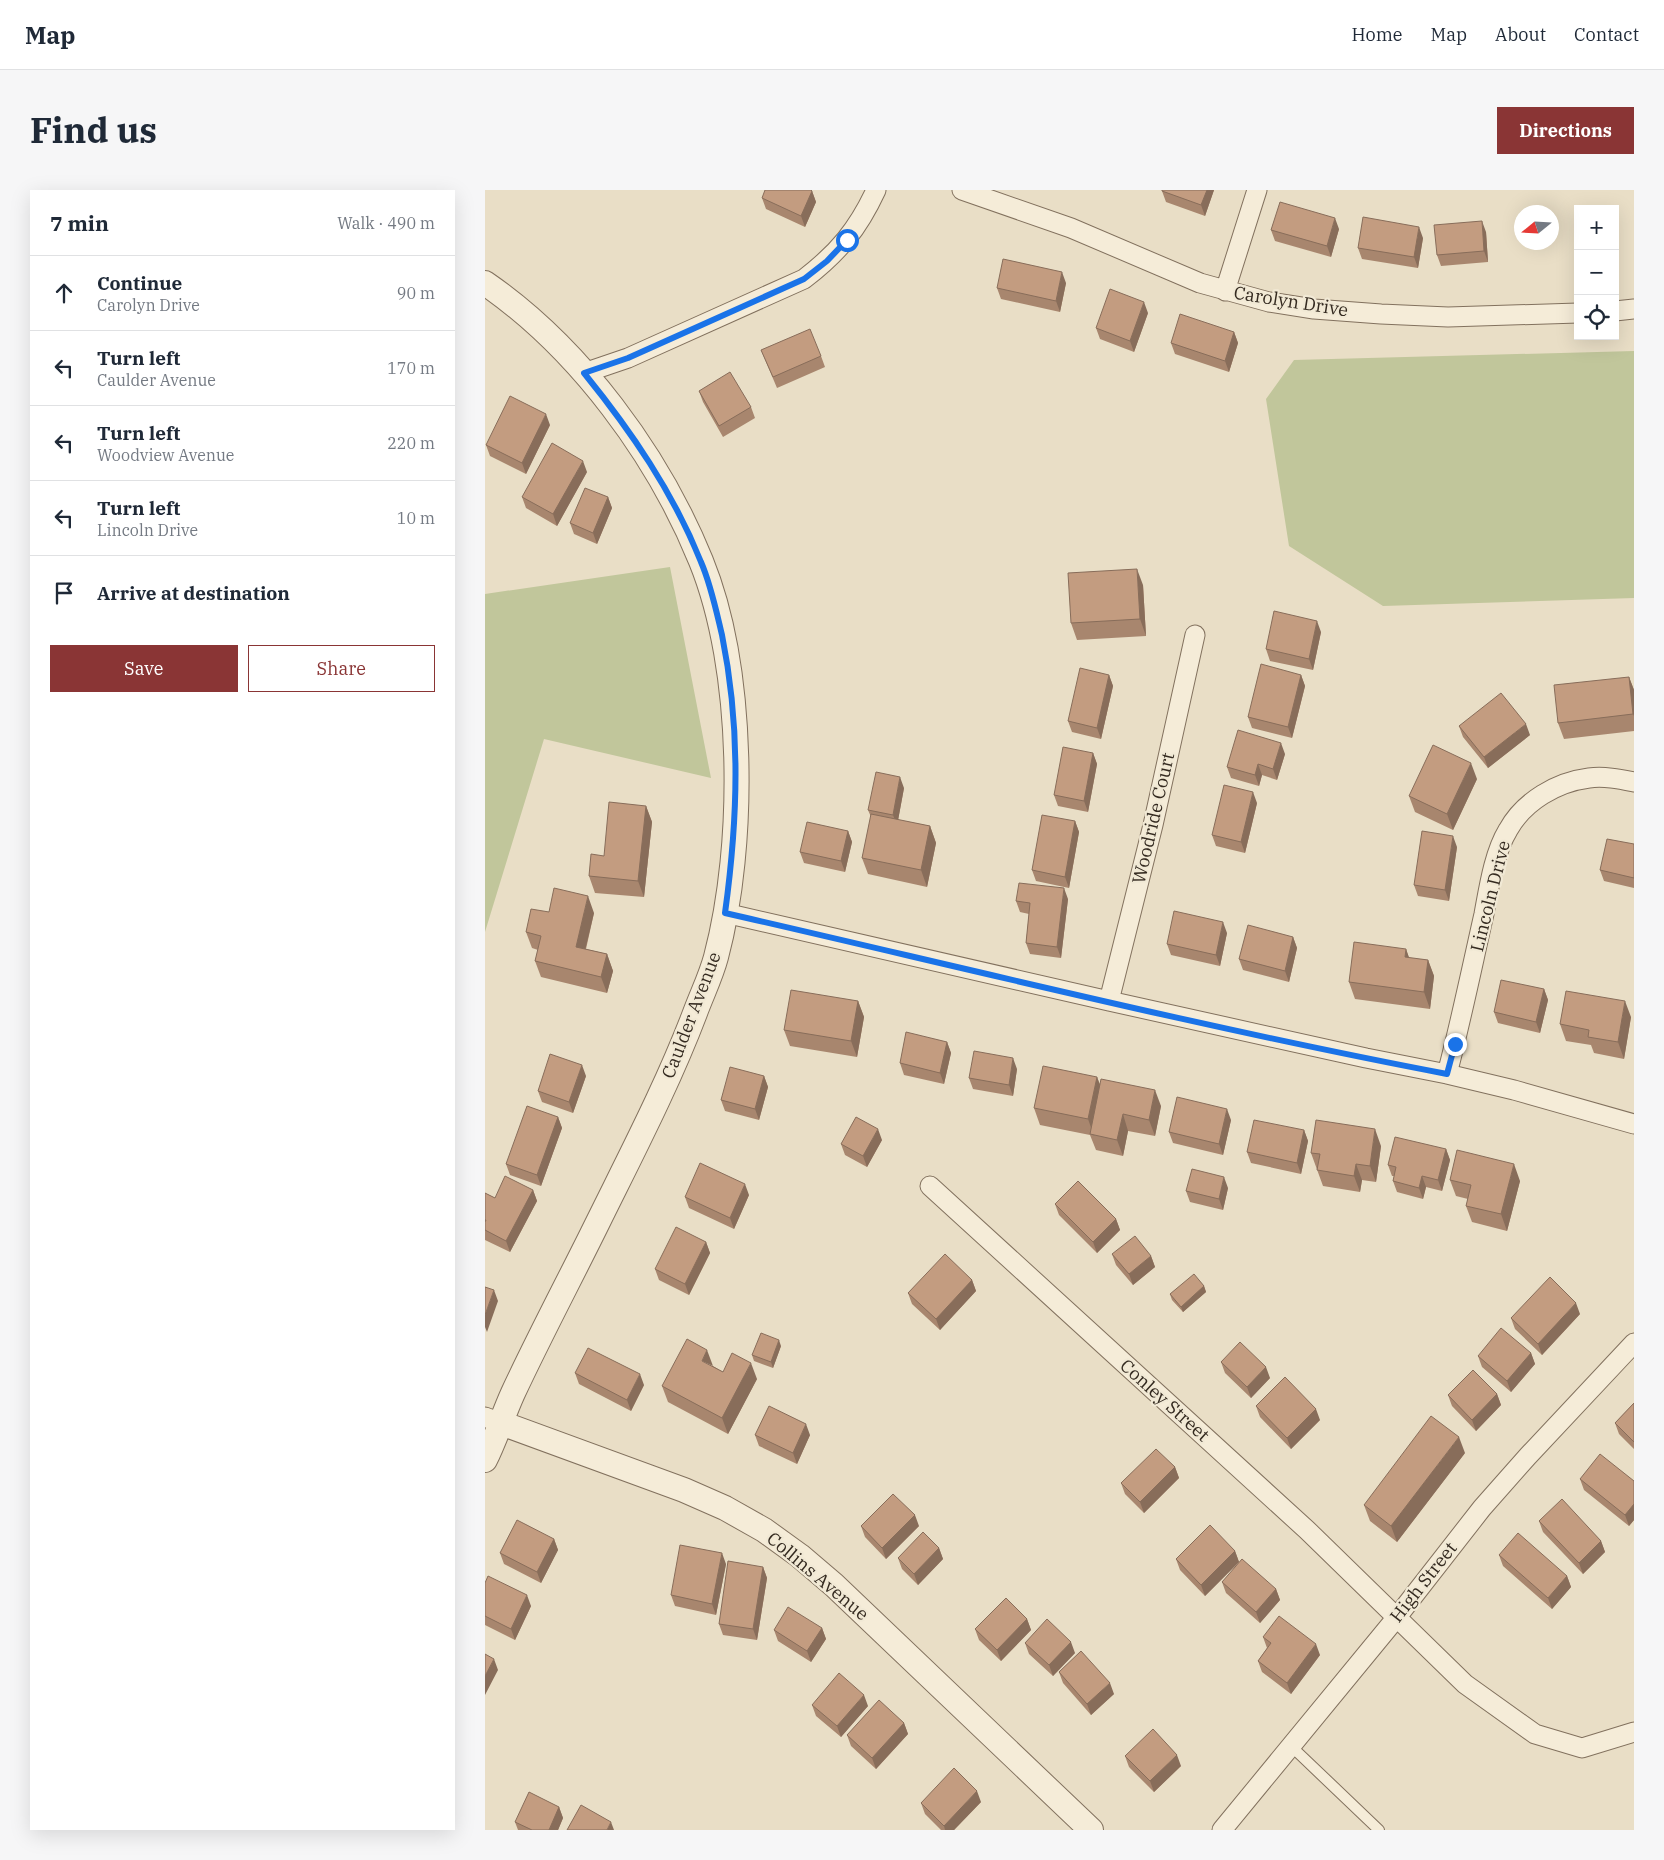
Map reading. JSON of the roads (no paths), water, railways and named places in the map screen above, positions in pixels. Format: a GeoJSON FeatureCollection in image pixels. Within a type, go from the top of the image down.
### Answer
{"type":"FeatureCollection","features":[{"type":"Feature","properties":{"kind":"street"},"geometry":{"type":"LineString","coordinates":[[584,373],[628,358],[804,279],[827,261],[847,240],[863,217],[876,190]]}},
{"type":"Feature","properties":{"kind":"street","name":"Carolyn Drive"},"geometry":{"type":"LineString","coordinates":[[962,190],[1071,228],[1200,283],[1269,302],[1314,309],[1381,314],[1458,317],[1574,314]]}},
{"type":"Feature","properties":{"kind":"street"},"geometry":{"type":"LineString","coordinates":[[1225,291],[1257,190]]}},
{"type":"Feature","properties":{"kind":"street","name":"Caulder Avenue"},"geometry":{"type":"LineString","coordinates":[[485,283],[530,319],[584,373],[613,408],[634,438],[663,483],[684,523],[702,562],[715,604],[728,665],[736,742],[737,799],[733,856],[716,959],[682,1046],[644,1130],[513,1393],[493,1420],[485,1460]]}},
{"type":"Feature","properties":{"kind":"street"},"geometry":{"type":"LineString","coordinates":[[1619,310],[1634,309]]}},
{"type":"Feature","properties":{"kind":"street","name":"Woodride Court"},"geometry":{"type":"LineString","coordinates":[[1109,1001],[1153,825],[1195,635]]}},
{"type":"Feature","properties":{"kind":"street","name":"Lincoln Drive"},"geometry":{"type":"LineString","coordinates":[[1447,1074],[1493,873],[1508,829],[1523,810],[1543,794],[1565,784],[1589,778],[1614,778],[1634,782]]}},
{"type":"Feature","properties":{"kind":"street"},"geometry":{"type":"LineString","coordinates":[[725,913],[1109,1001],[1447,1074],[1514,1090],[1634,1124]]}},
{"type":"Feature","properties":{"kind":"street","name":"Conley Street"},"geometry":{"type":"LineString","coordinates":[[930,1186],[1307,1530],[1465,1684],[1535,1734],[1582,1748],[1634,1732]]}},
{"type":"Feature","properties":{"kind":"street","name":"High Street"},"geometry":{"type":"LineString","coordinates":[[1222,1830],[1397,1617],[1438,1561],[1489,1500],[1634,1343]]}},
{"type":"Feature","properties":{"kind":"street","name":"Collins Avenue"},"geometry":{"type":"LineString","coordinates":[[493,1420],[685,1490],[725,1508],[764,1530],[800,1556],[834,1585],[1091,1830]]}},
{"type":"Feature","properties":{"kind":"lane"},"geometry":{"type":"LineString","coordinates":[[1291,1746],[1379,1830]]}}]}
